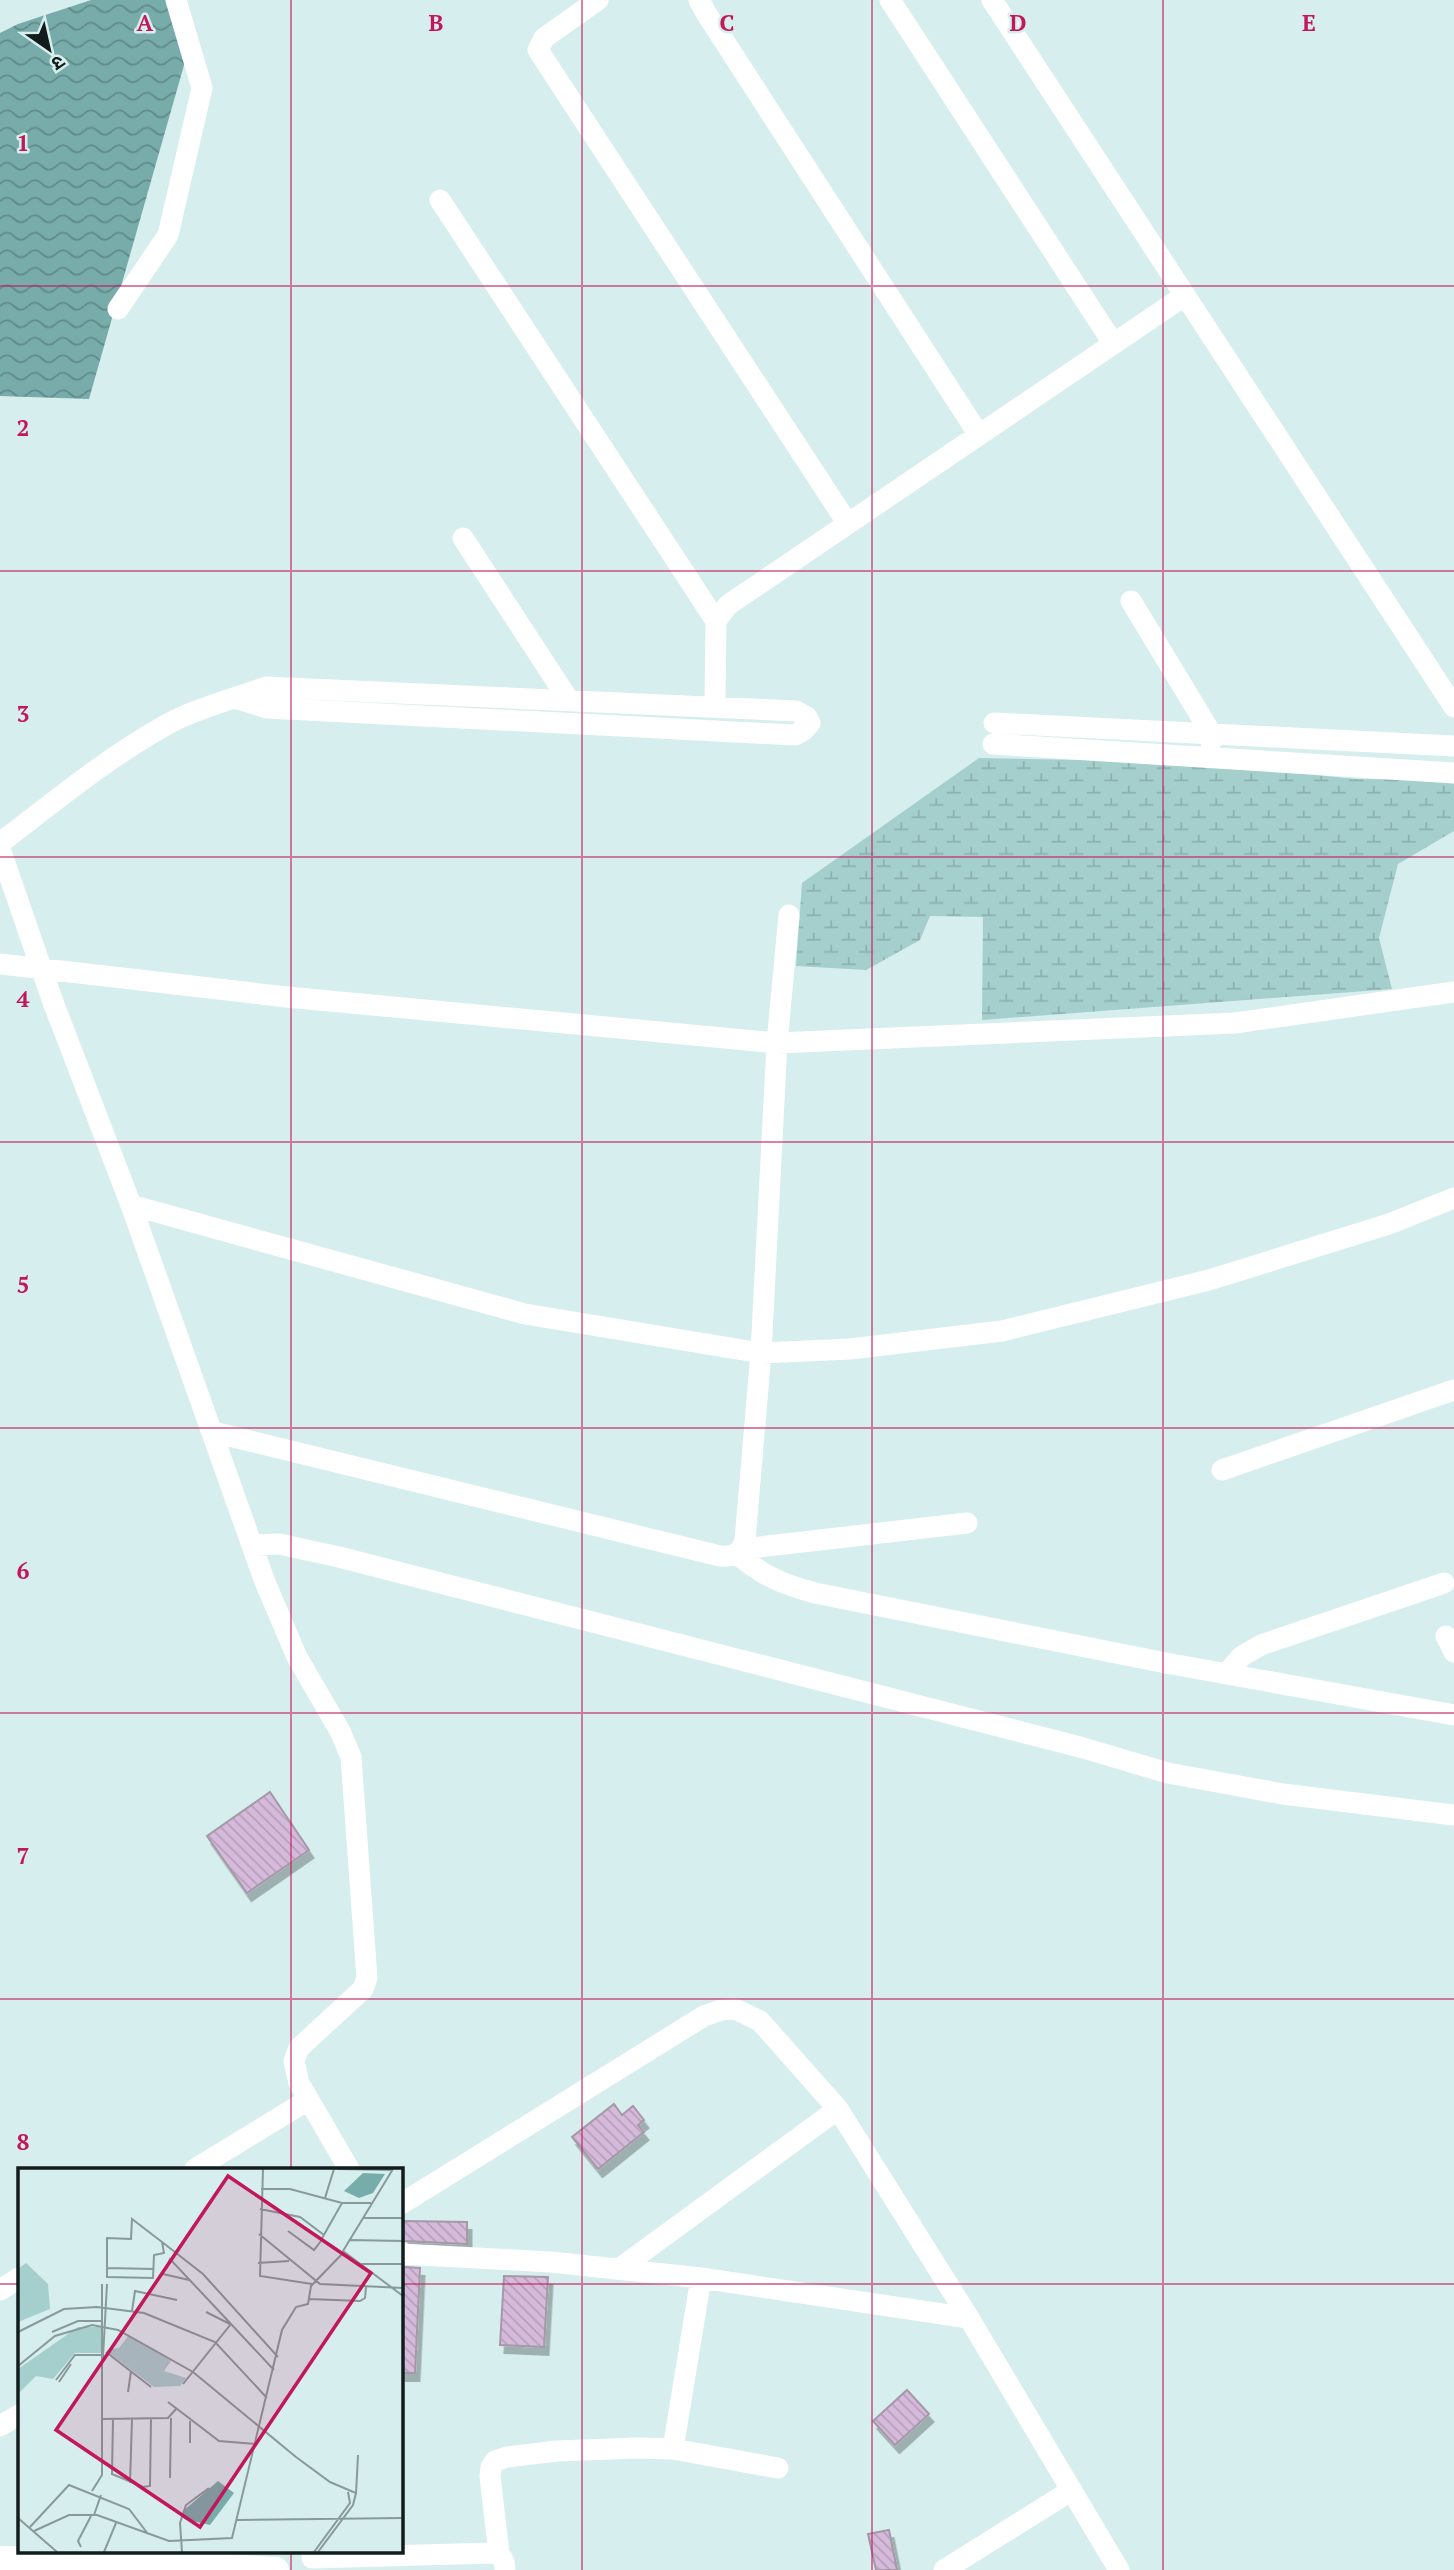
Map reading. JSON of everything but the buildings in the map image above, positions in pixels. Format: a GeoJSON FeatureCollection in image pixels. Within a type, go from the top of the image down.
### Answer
{"type":"FeatureCollection","features":[{"type":"Feature","properties":{"kind":"street"},"geometry":{"type":"LineString","coordinates":[[118,309],[168,235],[202,88],[176,0]]}},
{"type":"Feature","properties":{"kind":"street"},"geometry":{"type":"LineString","coordinates":[[598,0],[544,38],[538,50],[848,524]]}},
{"type":"Feature","properties":{"kind":"street"},"geometry":{"type":"LineString","coordinates":[[699,0],[979,435]]}},
{"type":"Feature","properties":{"kind":"street"},"geometry":{"type":"LineString","coordinates":[[890,0],[1113,343]]}},
{"type":"Feature","properties":{"kind":"street"},"geometry":{"type":"LineString","coordinates":[[992,0],[1454,707]]}},
{"type":"Feature","properties":{"kind":"street"},"geometry":{"type":"LineString","coordinates":[[440,200],[716,621],[715,705]]}},
{"type":"Feature","properties":{"kind":"street"},"geometry":{"type":"LineString","coordinates":[[716,621],[728,605],[1184,296]]}},
{"type":"Feature","properties":{"kind":"street"},"geometry":{"type":"LineString","coordinates":[[463,538],[568,699]]}},
{"type":"Feature","properties":{"kind":"street"},"geometry":{"type":"LineString","coordinates":[[1131,601],[1211,733],[1212,758]]}},
{"type":"Feature","properties":{"kind":"street"},"geometry":{"type":"LineString","coordinates":[[0,843],[110,760],[168,723],[235,698],[266,687],[715,705],[796,711],[807,717],[810,723],[795,735],[267,708],[235,698]]}},
{"type":"Feature","properties":{"kind":"street"},"geometry":{"type":"LineString","coordinates":[[994,723],[1454,746]]}},
{"type":"Feature","properties":{"kind":"street"},"geometry":{"type":"LineString","coordinates":[[993,744],[1454,773]]}},
{"type":"Feature","properties":{"kind":"street"},"geometry":{"type":"LineString","coordinates":[[0,849],[41,968],[213,1432],[251,1545],[284,1630],[347,1745],[353,1772],[367,1978],[363,1989],[299,2048],[294,2061],[308,2100],[348,2168]]}},
{"type":"Feature","properties":{"kind":"street"},"geometry":{"type":"LineString","coordinates":[[740,1551],[745,1540],[761,1353],[777,1043],[789,915]]}},
{"type":"Feature","properties":{"kind":"street"},"geometry":{"type":"LineString","coordinates":[[0,964],[287,997],[777,1043],[1235,1023],[1454,992]]}},
{"type":"Feature","properties":{"kind":"street"},"geometry":{"type":"LineString","coordinates":[[131,1205],[525,1314],[761,1353],[850,1349],[1002,1331],[1209,1280],[1389,1224],[1454,1198]]}},
{"type":"Feature","properties":{"kind":"street"},"geometry":{"type":"LineString","coordinates":[[1222,1470],[1454,1390]]}},
{"type":"Feature","properties":{"kind":"street"},"geometry":{"type":"LineString","coordinates":[[213,1432],[720,1556],[731,1557],[740,1551],[967,1523]]}},
{"type":"Feature","properties":{"kind":"street"},"geometry":{"type":"LineString","coordinates":[[251,1545],[279,1544],[339,1557],[1080,1747],[1168,1773],[1283,1794],[1454,1815]]}},
{"type":"Feature","properties":{"kind":"street"},"geometry":{"type":"LineString","coordinates":[[740,1551],[757,1571],[778,1583],[814,1594],[1454,1716]]}},
{"type":"Feature","properties":{"kind":"street"},"geometry":{"type":"LineString","coordinates":[[1226,1674],[1242,1656],[1261,1645],[1444,1583]]}},
{"type":"Feature","properties":{"kind":"street"},"geometry":{"type":"LineString","coordinates":[[402,2203],[705,2016],[721,2010],[735,2009],[760,2021],[838,2109],[968,2318],[1119,2570]]}},
{"type":"Feature","properties":{"kind":"street"},"geometry":{"type":"LineString","coordinates":[[197,2168],[308,2100]]}},
{"type":"Feature","properties":{"kind":"street"},"geometry":{"type":"LineString","coordinates":[[619,2269],[838,2109]]}},
{"type":"Feature","properties":{"kind":"street"},"geometry":{"type":"LineString","coordinates":[[402,2254],[551,2262],[701,2278],[968,2318]]}},
{"type":"Feature","properties":{"kind":"street"},"geometry":{"type":"LineString","coordinates":[[673,2449],[701,2278]]}},
{"type":"Feature","properties":{"kind":"street"},"geometry":{"type":"LineString","coordinates":[[0,2290],[18,2279]]}},
{"type":"Feature","properties":{"kind":"street"},"geometry":{"type":"LineString","coordinates":[[0,2426],[18,2416]]}},
{"type":"Feature","properties":{"kind":"street"},"geometry":{"type":"LineString","coordinates":[[308,2560],[502,2562],[491,2467],[495,2461],[508,2457],[558,2451],[673,2449],[778,2468]]}},
{"type":"Feature","properties":{"kind":"street"},"geometry":{"type":"LineString","coordinates":[[944,2570],[1072,2490]]}},
{"type":"Feature","properties":{"kind":"street"},"geometry":{"type":"LineString","coordinates":[[0,2559],[276,2570]]}},
{"type":"Feature","properties":{"kind":"green space"},"geometry":{"type":"Polygon","coordinates":[[[979,758],[1186,762],[1356,779],[1447,780],[1454,784],[1454,831],[1398,864],[1379,938],[1392,989],[982,1020],[983,917],[930,916],[920,940],[866,970],[796,966],[802,883],[979,758]]]}},
{"type":"Feature","properties":{"kind":"water"},"geometry":{"type":"Polygon","coordinates":[[[91,0],[166,0],[194,30],[89,399],[0,396],[0,33],[18,24],[91,0]]]}}]}
